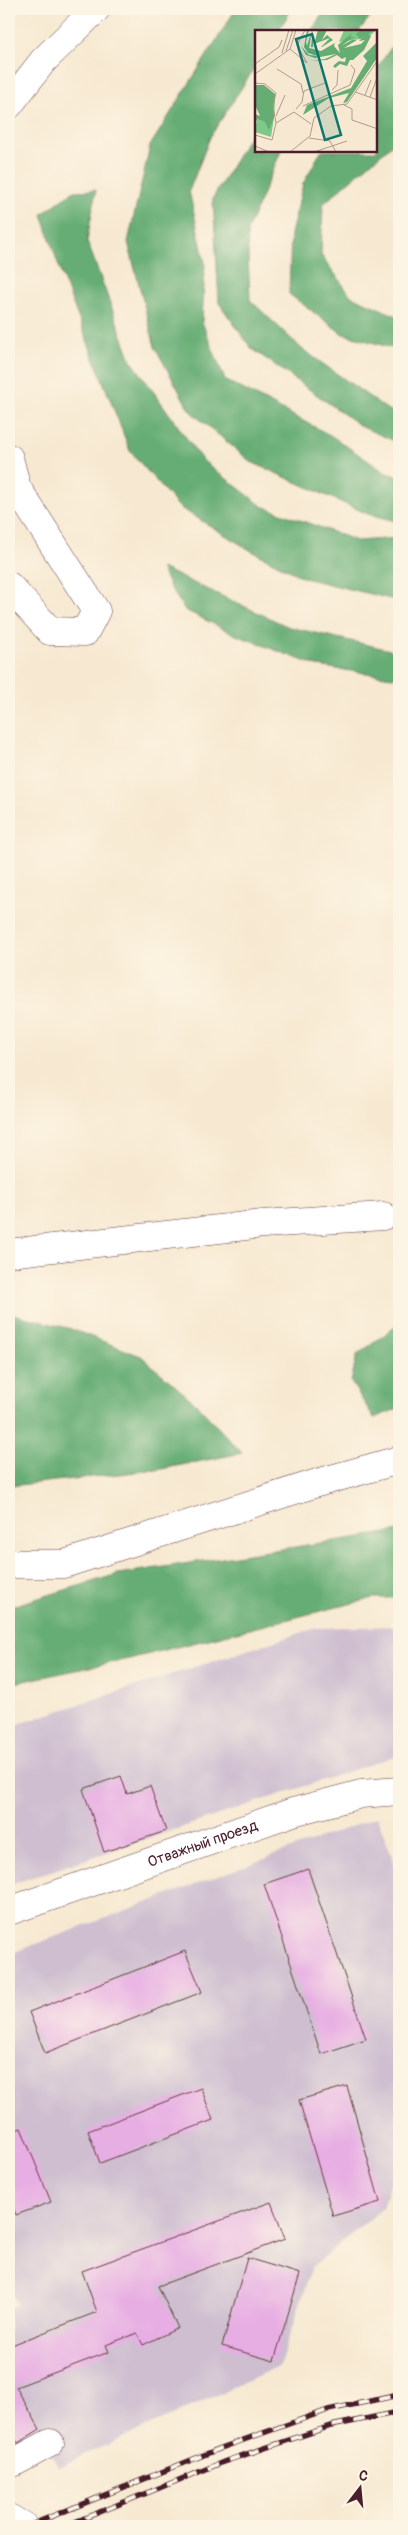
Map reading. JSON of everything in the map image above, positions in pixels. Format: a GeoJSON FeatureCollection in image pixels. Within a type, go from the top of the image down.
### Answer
{"type":"FeatureCollection","features":[{"type":"Feature","properties":{"kind":"street"},"geometry":{"type":"LineString","coordinates":[[9,105],[43,61],[96,9]]}},
{"type":"Feature","properties":{"kind":"street"},"geometry":{"type":"LineString","coordinates":[[9,458],[17,488],[96,611],[85,632],[50,630],[9,586]]}},
{"type":"Feature","properties":{"kind":"street"},"geometry":{"type":"LineString","coordinates":[[9,1253],[263,1224],[384,1216]]}},
{"type":"Feature","properties":{"kind":"street"},"geometry":{"type":"LineString","coordinates":[[9,1564],[64,1564],[317,1483],[399,1460]]}},
{"type":"Feature","properties":{"kind":"street","name":"Отважный проезд"},"geometry":{"type":"LineString","coordinates":[[9,1911],[293,1812],[361,1794],[399,1791]]}},
{"type":"Feature","properties":{"kind":"street"},"geometry":{"type":"LineString","coordinates":[[9,2462],[13,2463],[50,2443]]}},
{"type":"Feature","properties":{"kind":"street"},"geometry":{"type":"LineString","coordinates":[[9,2518],[23,2526]]}},
{"type":"Feature","properties":{"kind":"shaded area"},"geometry":{"type":"Polygon","coordinates":[[[399,1626],[399,1758],[392,1757],[9,1885],[9,1727],[316,1628],[399,1626]]]}},
{"type":"Feature","properties":{"kind":"shaded area"},"geometry":{"type":"Polygon","coordinates":[[[377,1817],[399,1874],[399,2154],[383,2208],[312,2267],[279,2367],[58,2467],[26,2403],[15,2410],[9,2399],[9,2309],[17,2304],[9,2288],[9,1954],[377,1817]]]}},
{"type":"Feature","properties":{"kind":"green space"},"geometry":{"type":"Polygon","coordinates":[[[236,9],[292,9],[279,30],[255,30],[255,67],[210,137],[189,191],[205,263],[202,322],[225,380],[330,435],[386,473],[399,477],[399,522],[368,514],[251,462],[190,411],[155,347],[128,242],[150,146],[236,9]]]}},
{"type":"Feature","properties":{"kind":"green space"},"geometry":{"type":"Polygon","coordinates":[[[326,9],[376,9],[360,30],[312,30],[326,9]]]}},
{"type":"Feature","properties":{"kind":"green space"},"geometry":{"type":"Polygon","coordinates":[[[399,36],[399,135],[395,142],[323,204],[321,255],[351,296],[399,317],[399,350],[343,334],[289,294],[291,234],[303,184],[320,152],[378,152],[378,67],[399,36]]]}},
{"type":"Feature","properties":{"kind":"green space"},"geometry":{"type":"Polygon","coordinates":[[[255,126],[255,152],[281,152],[247,231],[250,300],[302,349],[388,410],[399,414],[399,443],[362,427],[251,348],[219,303],[213,198],[255,126]]]}},
{"type":"Feature","properties":{"kind":"green space"},"geometry":{"type":"Polygon","coordinates":[[[96,190],[87,241],[131,360],[202,460],[262,506],[357,541],[399,538],[399,601],[304,578],[250,550],[179,507],[130,451],[61,273],[42,214],[74,191],[96,190]]]}},
{"type":"Feature","properties":{"kind":"green space"},"geometry":{"type":"Polygon","coordinates":[[[161,568],[289,627],[399,652],[399,678],[317,666],[236,635],[185,610],[170,587],[161,568]]]}},
{"type":"Feature","properties":{"kind":"green space"},"geometry":{"type":"Polygon","coordinates":[[[9,1313],[71,1329],[141,1356],[195,1403],[242,1453],[156,1470],[9,1486],[9,1313]]]}},
{"type":"Feature","properties":{"kind":"green space"},"geometry":{"type":"Polygon","coordinates":[[[399,1324],[399,1408],[374,1418],[351,1382],[357,1355],[399,1324]]]}},
{"type":"Feature","properties":{"kind":"green space"},"geometry":{"type":"Polygon","coordinates":[[[399,1531],[399,1598],[373,1598],[129,1659],[9,1684],[9,1607],[118,1574],[399,1531]]]}},
{"type":"Feature","properties":{"kind":"building"},"geometry":{"type":"Polygon","coordinates":[[[121,1776],[127,1794],[150,1786],[166,1831],[104,1852],[83,1789],[121,1776]]]}},
{"type":"Feature","properties":{"kind":"building"},"geometry":{"type":"Polygon","coordinates":[[[308,1869],[366,2039],[321,2054],[264,1884],[308,1869]]]}},
{"type":"Feature","properties":{"kind":"building"},"geometry":{"type":"Polygon","coordinates":[[[185,1951],[202,1992],[45,2053],[29,2012],[185,1951]]]}},
{"type":"Feature","properties":{"kind":"building"},"geometry":{"type":"Polygon","coordinates":[[[347,2086],[380,2202],[333,2216],[299,2100],[347,2086]]]}},
{"type":"Feature","properties":{"kind":"building"},"geometry":{"type":"Polygon","coordinates":[[[201,2088],[213,2120],[100,2163],[88,2131],[201,2088]]]}},
{"type":"Feature","properties":{"kind":"building"},"geometry":{"type":"Polygon","coordinates":[[[21,2128],[51,2202],[16,2215],[9,2196],[9,2133],[21,2128]]]}},
{"type":"Feature","properties":{"kind":"building"},"geometry":{"type":"Polygon","coordinates":[[[271,2202],[285,2239],[158,2286],[178,2328],[143,2345],[137,2333],[106,2345],[109,2352],[16,2387],[40,2429],[18,2443],[16,2440],[9,2444],[9,2346],[97,2312],[82,2271],[271,2202]]]}},
{"type":"Feature","properties":{"kind":"building"},"geometry":{"type":"Polygon","coordinates":[[[247,2258],[300,2274],[274,2361],[222,2346],[247,2258]]]}},
{"type":"Feature","properties":{"kind":"railway"},"geometry":{"type":"LineString","coordinates":[[28,2526],[221,2448],[328,2410],[399,2395]]}},
{"type":"Feature","properties":{"kind":"railway"},"geometry":{"type":"LineString","coordinates":[[65,2526],[226,2461],[331,2426],[399,2412]]}}]}
